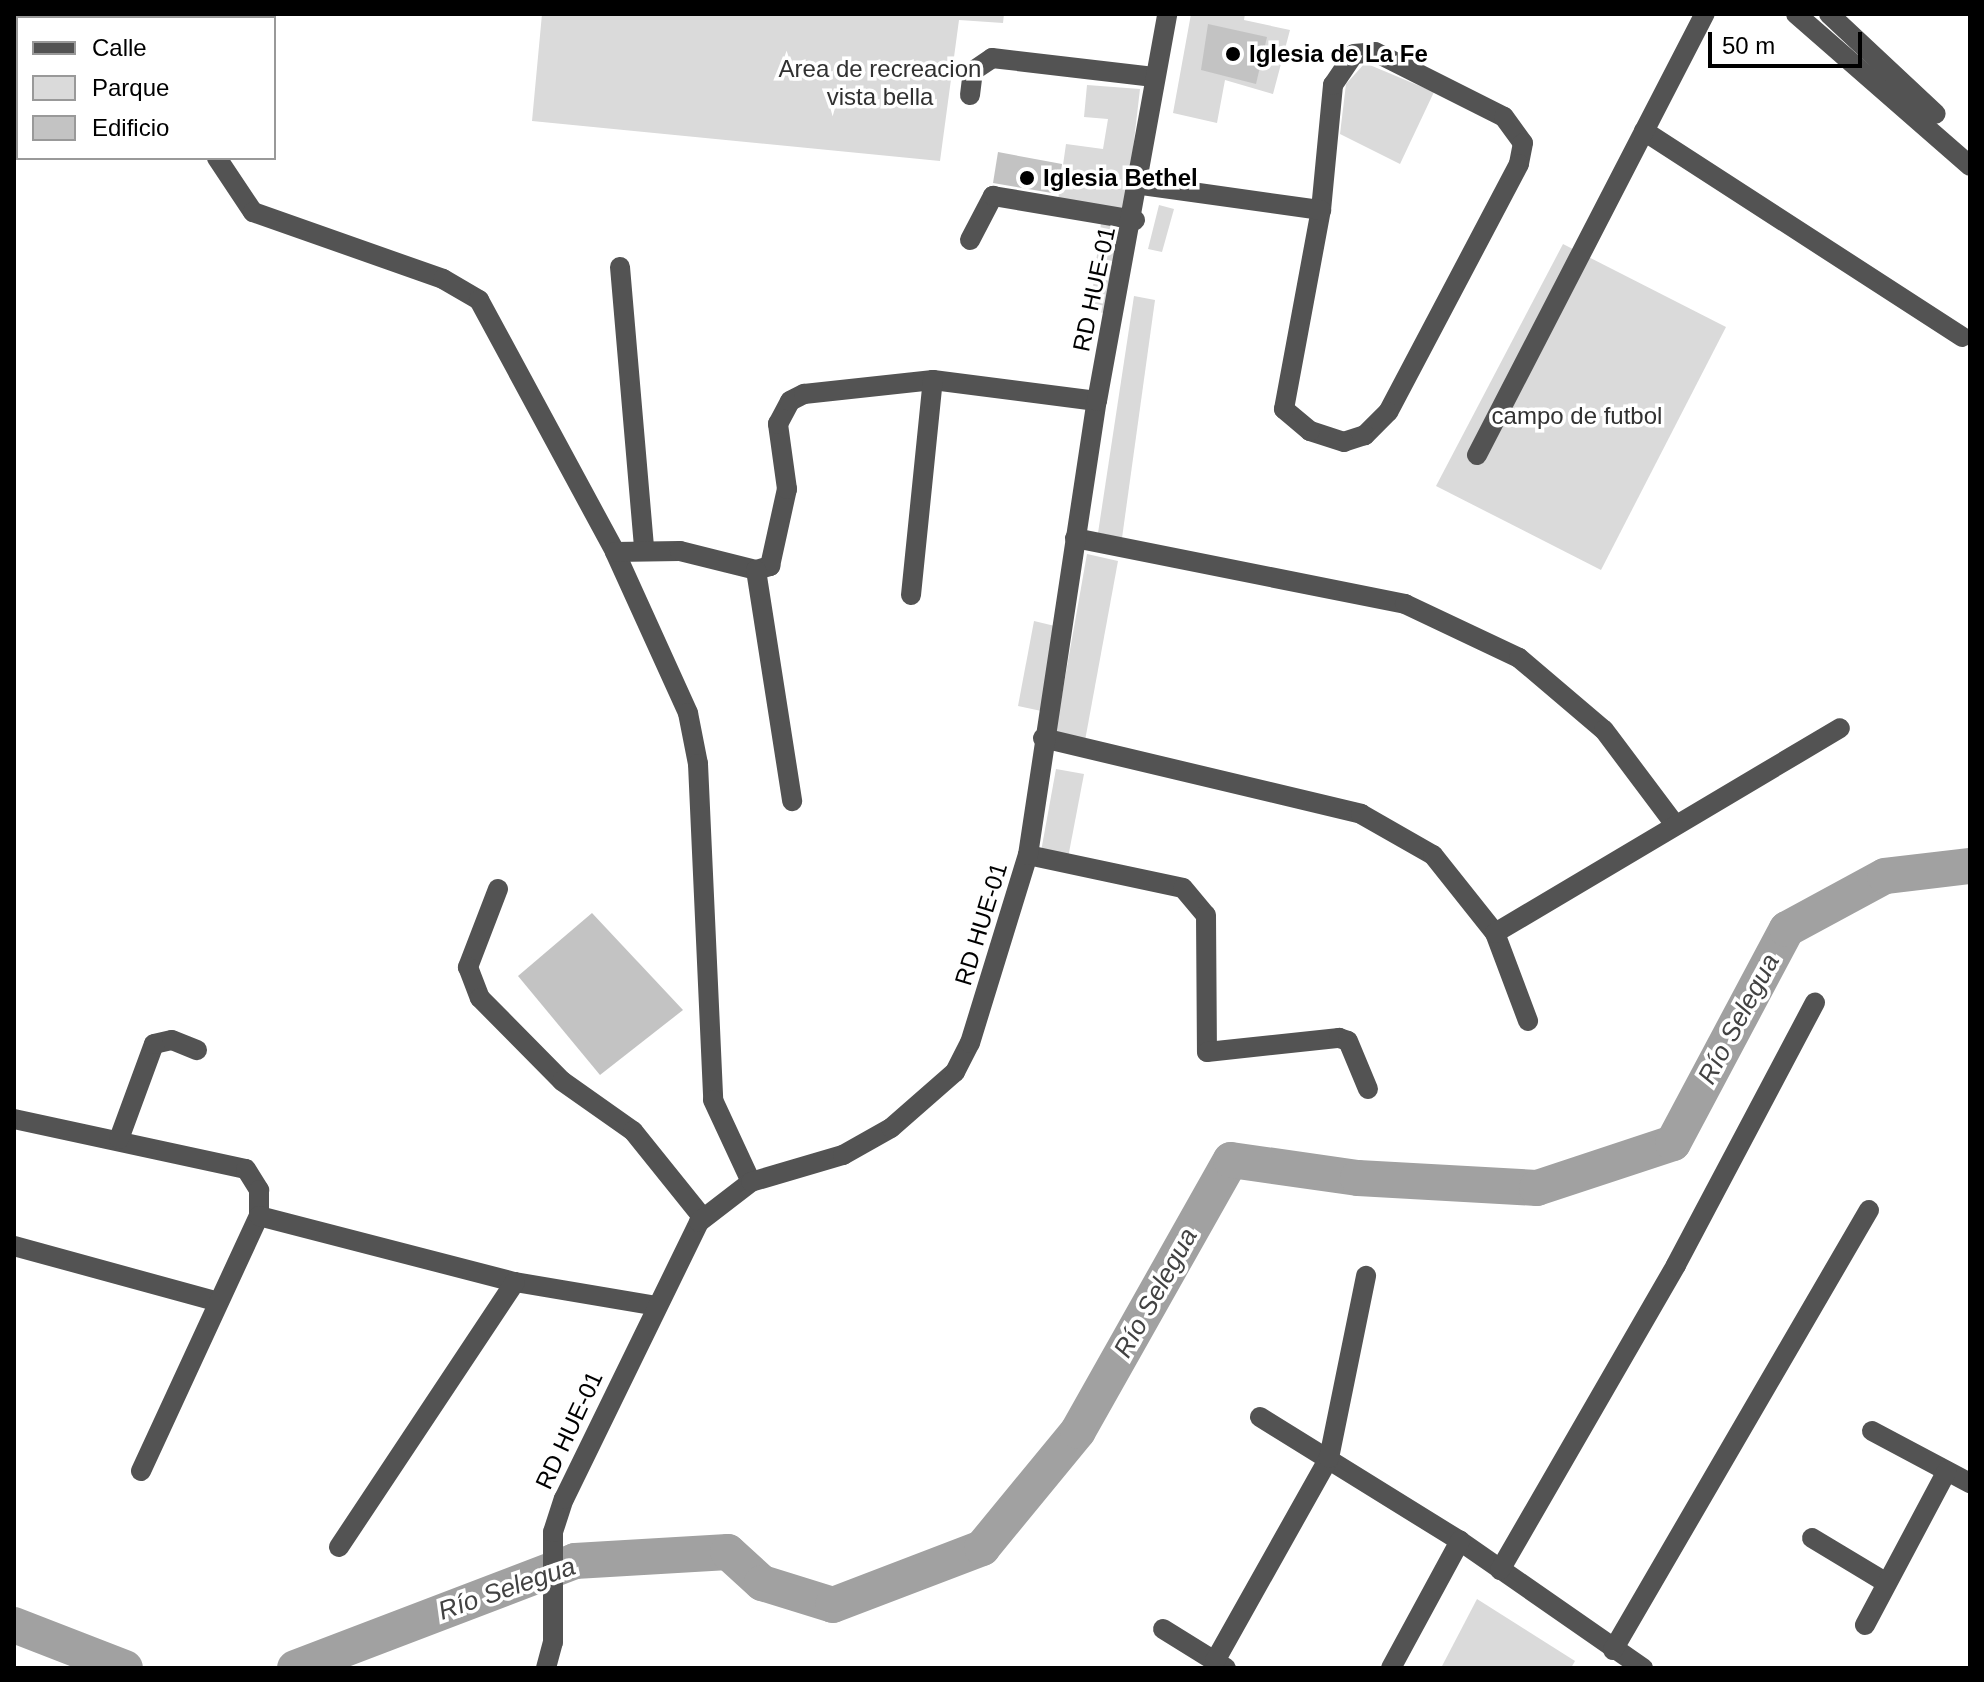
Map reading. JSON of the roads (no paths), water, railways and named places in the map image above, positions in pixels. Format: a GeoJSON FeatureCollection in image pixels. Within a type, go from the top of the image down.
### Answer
{"type":"FeatureCollection","features":[{"type":"Feature","properties":{"kind":"street","name":"RD HUE-01"},"geometry":{"type":"LineString","coordinates":[[546,1668],[553,1642],[553,1532],[657,1306],[703,1218],[751,1182],[843,1155],[891,1128],[955,1072],[1000,960],[1028,855],[1043,738],[1097,401],[1142,185],[1154,77],[1167,14]]}},
{"type":"Feature","properties":{"kind":"street"},"geometry":{"type":"LineString","coordinates":[[1477,455],[1705,14]]}},
{"type":"Feature","properties":{"kind":"street"},"geometry":{"type":"LineString","coordinates":[[1796,14],[1970,166]]}},
{"type":"Feature","properties":{"kind":"street"},"geometry":{"type":"LineString","coordinates":[[1833,15],[1936,114]]}},
{"type":"Feature","properties":{"kind":"street"},"geometry":{"type":"LineString","coordinates":[[1375,52],[1504,117],[1523,143],[1519,164],[1388,412],[1365,435],[1344,442],[1310,431],[1284,409],[1321,210],[1333,85],[1354,54],[1375,52]]}},
{"type":"Feature","properties":{"kind":"street"},"geometry":{"type":"LineString","coordinates":[[970,95],[973,71],[992,58],[1154,77]]}},
{"type":"Feature","properties":{"kind":"street"},"geometry":{"type":"LineString","coordinates":[[1644,131],[1967,334]]}},
{"type":"Feature","properties":{"kind":"street"},"geometry":{"type":"LineString","coordinates":[[218,160],[253,212],[443,279],[479,300],[615,552],[690,726],[698,764],[713,1100],[751,1182]]}},
{"type":"Feature","properties":{"kind":"street"},"geometry":{"type":"LineString","coordinates":[[1142,185],[1321,210]]}},
{"type":"Feature","properties":{"kind":"street"},"geometry":{"type":"LineString","coordinates":[[970,240],[993,196],[1135,220]]}},
{"type":"Feature","properties":{"kind":"street"},"geometry":{"type":"LineString","coordinates":[[620,267],[644,548]]}},
{"type":"Feature","properties":{"kind":"street"},"geometry":{"type":"LineString","coordinates":[[615,552],[644,548],[756,570],[770,566],[778,550],[788,466],[778,424],[790,401],[858,384],[933,380],[1097,401]]}},
{"type":"Feature","properties":{"kind":"street"},"geometry":{"type":"LineString","coordinates":[[911,595],[933,380]]}},
{"type":"Feature","properties":{"kind":"street"},"geometry":{"type":"LineString","coordinates":[[1075,538],[1405,604],[1490,644],[1519,658],[1604,730],[1673,822]]}},
{"type":"Feature","properties":{"kind":"street"},"geometry":{"type":"LineString","coordinates":[[756,570],[792,801]]}},
{"type":"Feature","properties":{"kind":"street"},"geometry":{"type":"LineString","coordinates":[[1495,933],[1673,822],[1840,728]]}},
{"type":"Feature","properties":{"kind":"street"},"geometry":{"type":"LineString","coordinates":[[1043,738],[1361,814],[1433,855],[1495,933],[1528,1021]]}},
{"type":"Feature","properties":{"kind":"street"},"geometry":{"type":"LineString","coordinates":[[1028,855],[1168,884],[1198,899],[1211,969],[1207,1052],[1339,1038],[1348,1041],[1368,1089]]}},
{"type":"Feature","properties":{"kind":"street"},"geometry":{"type":"LineString","coordinates":[[498,889],[468,967],[480,998],[562,1081],[633,1131],[703,1218]]}},
{"type":"Feature","properties":{"kind":"street"},"geometry":{"type":"LineString","coordinates":[[1500,1570],[1676,1265],[1815,1003]]}},
{"type":"Feature","properties":{"kind":"street"},"geometry":{"type":"LineString","coordinates":[[119,1139],[154,1044],[172,1040],[197,1050]]}},
{"type":"Feature","properties":{"kind":"street"},"geometry":{"type":"LineString","coordinates":[[14,1119],[119,1139],[246,1169],[259,1190],[259,1216],[215,1301],[141,1471]]}},
{"type":"Feature","properties":{"kind":"street"},"geometry":{"type":"LineString","coordinates":[[1613,1650],[1869,1210]]}},
{"type":"Feature","properties":{"kind":"street"},"geometry":{"type":"LineString","coordinates":[[259,1216],[515,1282],[657,1306]]}},
{"type":"Feature","properties":{"kind":"street"},"geometry":{"type":"LineString","coordinates":[[14,1246],[215,1301]]}},
{"type":"Feature","properties":{"kind":"street"},"geometry":{"type":"LineString","coordinates":[[1163,1629],[1220,1665],[1329,1458],[1366,1276]]}},
{"type":"Feature","properties":{"kind":"street"},"geometry":{"type":"LineString","coordinates":[[339,1547],[515,1282]]}},
{"type":"Feature","properties":{"kind":"street"},"geometry":{"type":"LineString","coordinates":[[1260,1417],[1460,1541],[1643,1668]]}},
{"type":"Feature","properties":{"kind":"street"},"geometry":{"type":"LineString","coordinates":[[1872,1431],[1970,1483]]}},
{"type":"Feature","properties":{"kind":"street"},"geometry":{"type":"LineString","coordinates":[[1865,1625],[1947,1471]]}},
{"type":"Feature","properties":{"kind":"street"},"geometry":{"type":"LineString","coordinates":[[1812,1538],[1887,1583]]}},
{"type":"Feature","properties":{"kind":"street"},"geometry":{"type":"LineString","coordinates":[[1391,1668],[1460,1541]]}},
{"type":"Feature","properties":{"kind":"waterway","name":"Río Selegua"},"geometry":{"type":"LineString","coordinates":[[295,1668],[575,1561],[728,1552],[762,1583],[833,1605],[982,1548],[1078,1431],[1231,1160],[1358,1178],[1537,1188],[1673,1143],[1787,929],[1885,876],[1970,866]]}},
{"type":"Feature","properties":{"kind":"waterway"},"geometry":{"type":"LineString","coordinates":[[14,1625],[125,1668]]}},
{"type":"Feature","properties":{"kind":"place","name":"Iglesia de La Fe"},"geometry":{"type":"Point","coordinates":[1233,54]}},
{"type":"Feature","properties":{"kind":"place","name":"Iglesia Bethel"},"geometry":{"type":"Point","coordinates":[1027,178]}},
{"type":"Feature","properties":{"kind":"park label","name":"Area de recreacion vista bella"},"geometry":{"type":"Point","coordinates":[880,83]}},
{"type":"Feature","properties":{"kind":"park label","name":"campo de futbol"},"geometry":{"type":"Point","coordinates":[1577,416]}}]}
